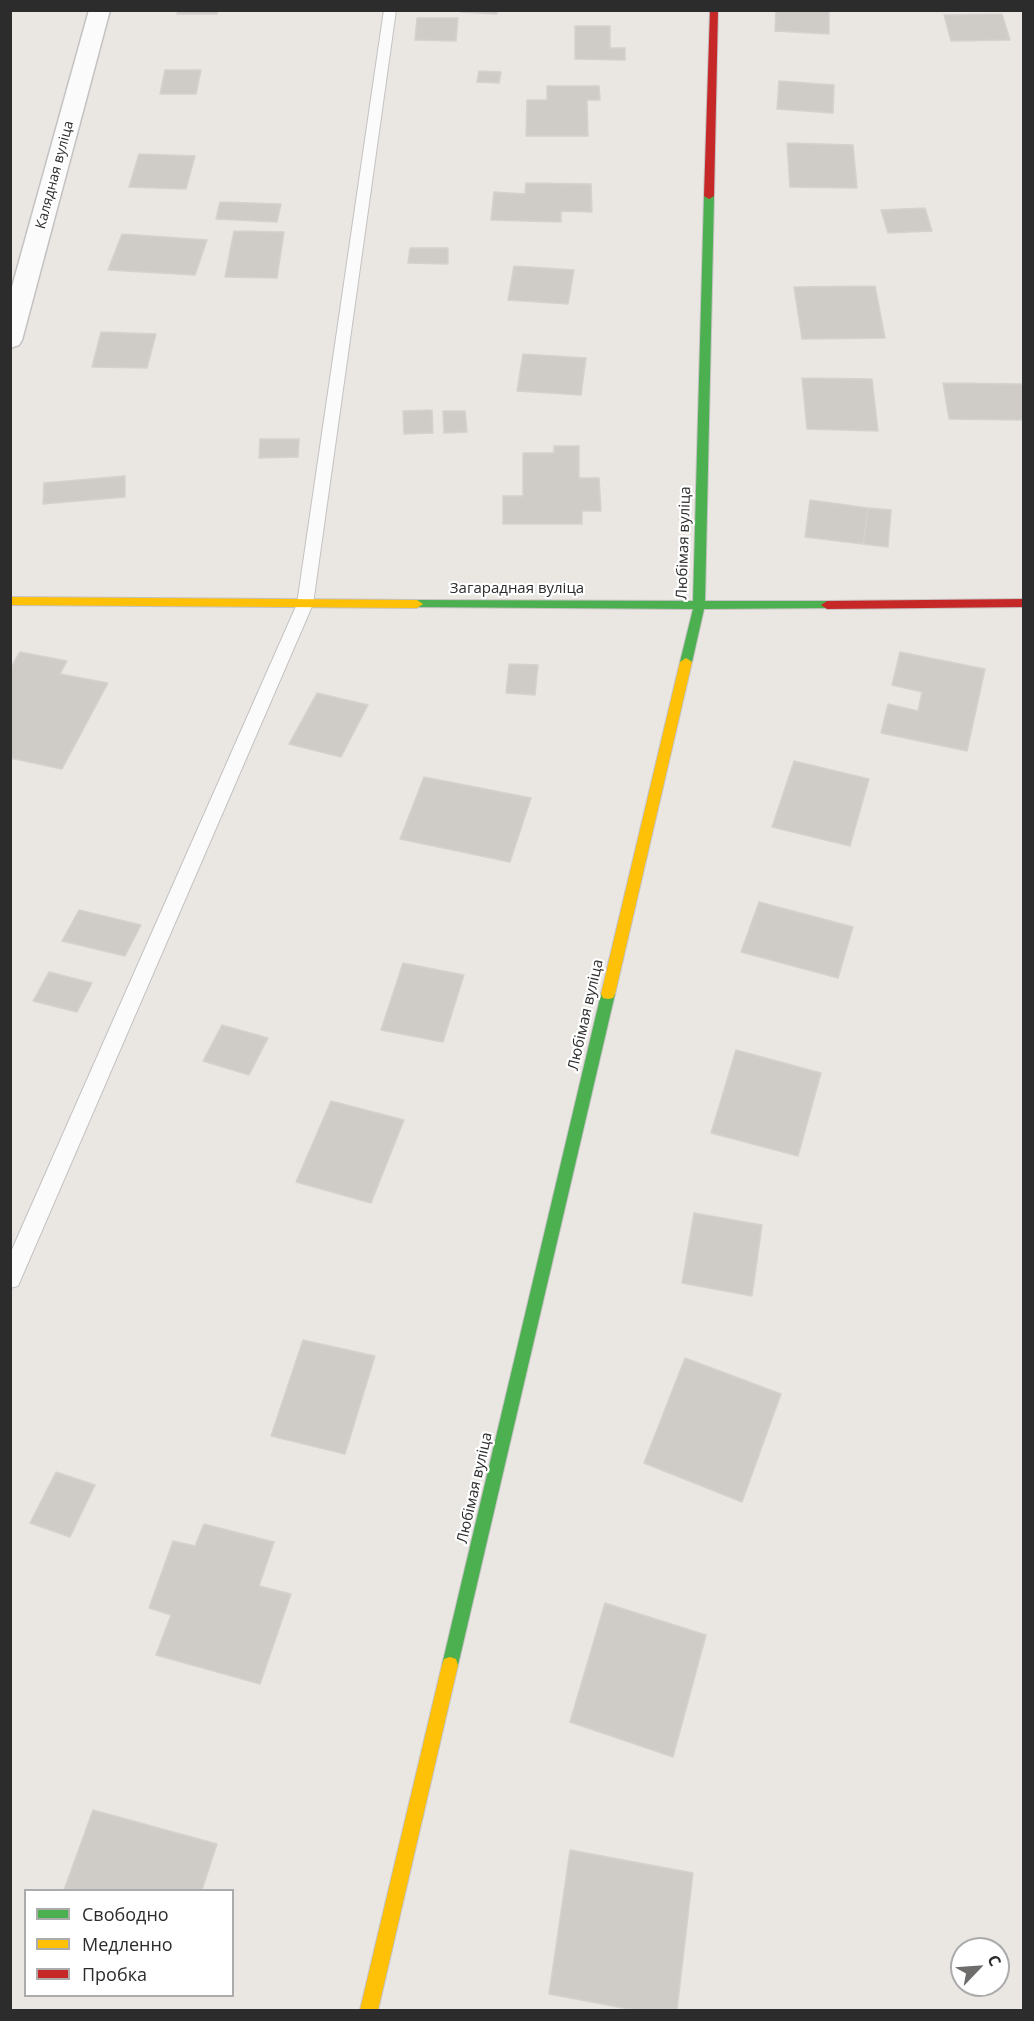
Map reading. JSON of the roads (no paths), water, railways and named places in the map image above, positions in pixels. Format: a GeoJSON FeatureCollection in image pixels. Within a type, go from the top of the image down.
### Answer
{"type":"FeatureCollection","features":[{"type":"Feature","properties":{"kind":"street","name":"Калядная вуліца"},"geometry":{"type":"LineString","coordinates":[[10,340],[100,10]]}},
{"type":"Feature","properties":{"kind":"street","name":"Любімая вуліца"},"geometry":{"type":"LineString","coordinates":[[369,2010],[699,606],[714,10]]}},
{"type":"Feature","properties":{"kind":"street","name":"Загарадная вуліца"},"geometry":{"type":"LineString","coordinates":[[10,602],[699,606],[1023,603]]}},
{"type":"Feature","properties":{"kind":"lane"},"geometry":{"type":"LineString","coordinates":[[10,1280],[305,604],[390,10]]}}]}
